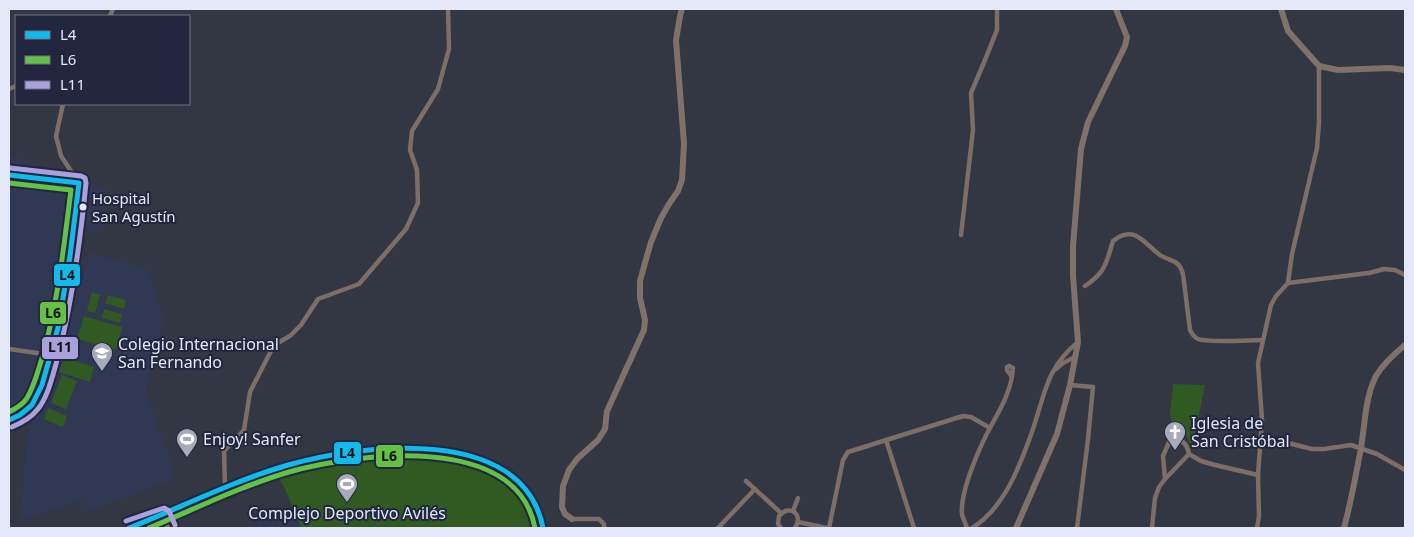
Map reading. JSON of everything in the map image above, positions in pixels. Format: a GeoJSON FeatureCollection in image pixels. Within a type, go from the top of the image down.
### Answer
{"type":"FeatureCollection","features":[{"type":"Feature","properties":{"kind":"street"},"geometry":{"type":"LineString","coordinates":[[225,488],[224,451],[244,430],[250,392],[274,345],[290,336],[301,325],[318,299],[359,284],[406,229],[418,203],[417,170],[410,150],[412,131],[438,89],[449,49],[448,9]]}},
{"type":"Feature","properties":{"kind":"street"},"geometry":{"type":"LineString","coordinates":[[604,528],[604,524],[599,519],[572,519],[565,514],[562,507],[563,486],[569,470],[598,440],[605,429],[607,410],[644,330],[645,320],[640,298],[640,281],[651,242],[661,218],[678,191],[682,180],[684,144],[676,40],[682,9]]}},
{"type":"Feature","properties":{"kind":"street"},"geometry":{"type":"LineString","coordinates":[[961,235],[973,130],[971,93],[997,30],[997,9]]}},
{"type":"Feature","properties":{"kind":"street"},"geometry":{"type":"LineString","coordinates":[[1016,528],[1057,434],[1076,357],[1078,342],[1073,276],[1073,246],[1080,149],[1088,122],[1125,46],[1127,37],[1116,9]]}},
{"type":"Feature","properties":{"kind":"street"},"geometry":{"type":"LineString","coordinates":[[1281,9],[1288,31],[1318,66],[1338,70],[1390,68],[1405,70]]}},
{"type":"Feature","properties":{"kind":"street"},"geometry":{"type":"LineString","coordinates":[[1257,528],[1259,516],[1258,475],[1262,405],[1258,363],[1270,304],[1288,283],[1292,254],[1317,148],[1320,122],[1318,66]]}},
{"type":"Feature","properties":{"kind":"street"},"geometry":{"type":"LineString","coordinates":[[63,105],[56,136],[61,156],[79,183]]}},
{"type":"Feature","properties":{"kind":"street"},"geometry":{"type":"LineString","coordinates":[[1086,286],[1095,280],[1104,269],[1113,241],[1122,235],[1135,236],[1144,240],[1162,256],[1177,262],[1181,267],[1190,330],[1193,336],[1198,339],[1209,340],[1263,340]]}},
{"type":"Feature","properties":{"kind":"street"},"geometry":{"type":"LineString","coordinates":[[1288,283],[1369,273],[1384,269],[1395,270],[1405,275]]}},
{"type":"Feature","properties":{"kind":"street"},"geometry":{"type":"LineString","coordinates":[[972,528],[988,516],[1002,499],[1033,429],[1052,373],[1078,342]]}},
{"type":"Feature","properties":{"kind":"street"},"geometry":{"type":"LineString","coordinates":[[1344,528],[1361,448],[1367,405],[1377,375],[1387,361],[1405,346]]}},
{"type":"Feature","properties":{"kind":"street"},"geometry":{"type":"LineString","coordinates":[[9,349],[51,355]]}},
{"type":"Feature","properties":{"kind":"street"},"geometry":{"type":"LineString","coordinates":[[1062,359],[1076,357]]}},
{"type":"Feature","properties":{"kind":"street"},"geometry":{"type":"LineString","coordinates":[[1062,359],[1076,357]]}},
{"type":"Feature","properties":{"kind":"street"},"geometry":{"type":"LineString","coordinates":[[1062,359],[1072,373]]}},
{"type":"Feature","properties":{"kind":"street"},"geometry":{"type":"LineString","coordinates":[[967,528],[962,515],[962,501],[976,457],[1002,406],[1012,377]]}},
{"type":"Feature","properties":{"kind":"street"},"geometry":{"type":"LineString","coordinates":[[1070,385],[1093,387],[1077,528]]}},
{"type":"Feature","properties":{"kind":"street"},"geometry":{"type":"LineString","coordinates":[[798,522],[828,528],[844,456],[848,452],[963,416],[972,417],[990,428]]}},
{"type":"Feature","properties":{"kind":"street"},"geometry":{"type":"LineString","coordinates":[[1164,479],[1164,456],[1170,440],[1174,438],[1185,444],[1189,454],[1201,461],[1258,475]]}},
{"type":"Feature","properties":{"kind":"street"},"geometry":{"type":"LineString","coordinates":[[886,440],[914,528]]}},
{"type":"Feature","properties":{"kind":"street"},"geometry":{"type":"LineString","coordinates":[[1261,442],[1284,442],[1312,449],[1350,445],[1378,454],[1405,470]]}},
{"type":"Feature","properties":{"kind":"street"},"geometry":{"type":"LineString","coordinates":[[129,528],[225,488],[306,460],[376,449],[404,448],[450,450],[483,459],[498,466],[513,477],[531,496],[543,527]]}},
{"type":"Feature","properties":{"kind":"street"},"geometry":{"type":"LineString","coordinates":[[1152,528],[1155,498],[1159,487],[1164,479],[1189,454]]}},
{"type":"Feature","properties":{"kind":"street"},"geometry":{"type":"LineString","coordinates":[[746,481],[781,513]]}},
{"type":"Feature","properties":{"kind":"street"},"geometry":{"type":"LineString","coordinates":[[718,528],[755,489]]}},
{"type":"Feature","properties":{"kind":"street"},"geometry":{"type":"LineString","coordinates":[[793,511],[798,498]]}},
{"type":"Feature","properties":{"kind":"street"},"geometry":{"type":"LineString","coordinates":[[780,528],[778,520],[781,513],[788,510],[793,511],[798,517],[795,528]]}},
{"type":"Feature","properties":{"kind":"street"},"geometry":{"type":"LineString","coordinates":[[163,515],[168,528]]}},
{"type":"Feature","properties":{"kind":"shaded area"},"geometry":{"type":"Polygon","coordinates":[[[9,154],[31,163],[48,175],[107,188],[103,232],[72,229],[58,310],[41,381],[31,404],[19,415],[9,418],[9,154]]]}},
{"type":"Feature","properties":{"kind":"shaded area","name":"Colegio Internacional San Fernando"},"geometry":{"type":"Polygon","coordinates":[[[90,252],[148,270],[164,318],[146,391],[175,474],[168,481],[88,512],[83,500],[26,519],[20,517],[28,429],[61,353],[90,252]]]}},
{"type":"Feature","properties":{"kind":"shaded area"},"geometry":{"type":"Polygon","coordinates":[[[293,508],[301,528],[244,528],[274,516],[293,508]]]}},
{"type":"Feature","properties":{"kind":"green space"},"geometry":{"type":"Polygon","coordinates":[[[92,292],[100,295],[95,313],[87,311],[92,292]]]}},
{"type":"Feature","properties":{"kind":"green space"},"geometry":{"type":"Polygon","coordinates":[[[108,295],[126,300],[124,309],[105,303],[108,295]]]}},
{"type":"Feature","properties":{"kind":"green space"},"geometry":{"type":"Polygon","coordinates":[[[104,309],[122,314],[120,323],[102,318],[104,309]]]}},
{"type":"Feature","properties":{"kind":"green space"},"geometry":{"type":"Polygon","coordinates":[[[84,316],[122,327],[116,350],[77,339],[84,316]]]}},
{"type":"Feature","properties":{"kind":"green space"},"geometry":{"type":"Polygon","coordinates":[[[64,357],[94,367],[90,382],[59,372],[64,357]]]}},
{"type":"Feature","properties":{"kind":"green space"},"geometry":{"type":"Polygon","coordinates":[[[62,375],[77,381],[66,409],[51,403],[62,375]]]}},
{"type":"Feature","properties":{"kind":"green space"},"geometry":{"type":"Polygon","coordinates":[[[1173,384],[1205,385],[1192,449],[1186,434],[1175,433],[1170,415],[1173,384]]]}},
{"type":"Feature","properties":{"kind":"green space"},"geometry":{"type":"Polygon","coordinates":[[[48,408],[67,416],[63,427],[44,419],[48,408]]]}},
{"type":"Feature","properties":{"kind":"green space","name":"Complejo Deportivo Avilés"},"geometry":{"type":"Polygon","coordinates":[[[376,449],[450,450],[483,459],[523,486],[536,528],[301,528],[286,491],[274,469],[306,460],[376,449]]]}},
{"type":"Feature","properties":{"kind":"transit line","name":"L11"},"geometry":{"type":"LineString","coordinates":[[10,168],[81,176],[85,178],[86,183],[71,297],[62,342],[51,382],[44,400],[35,413],[12,427]]}},
{"type":"Feature","properties":{"kind":"transit line","name":"L4"},"geometry":{"type":"LineString","coordinates":[[9,175],[79,183],[70,256],[58,328],[42,385],[32,405],[20,415],[9,420]]}},
{"type":"Feature","properties":{"kind":"transit line","name":"L6"},"geometry":{"type":"LineString","coordinates":[[9,183],[71,190],[57,294],[43,355],[30,393],[21,405],[9,412]]}},
{"type":"Feature","properties":{"kind":"transit line","name":"L4"},"geometry":{"type":"LineString","coordinates":[[129,528],[227,486],[288,465],[319,457],[356,451],[396,448],[436,450],[473,457],[505,471],[529,495],[543,528]]}},
{"type":"Feature","properties":{"kind":"transit line","name":"L6"},"geometry":{"type":"LineString","coordinates":[[149,528],[236,491],[289,472],[354,459],[392,456],[431,457],[467,463],[499,476],[522,497],[535,528]]}},
{"type":"Feature","properties":{"kind":"transit line","name":"L11"},"geometry":{"type":"LineString","coordinates":[[126,521],[164,508],[169,511],[175,525]]}},
{"type":"Feature","properties":{"kind":"place","name":"Hospital San Agustín"},"geometry":{"type":"Point","coordinates":[83,207]}},
{"type":"Feature","properties":{"kind":"place","name":"Colegio Internacional San Fernando"},"geometry":{"type":"Point","coordinates":[102,372]}},
{"type":"Feature","properties":{"kind":"place","name":"Iglesia de San Cristóbal"},"geometry":{"type":"Point","coordinates":[1175,451]}},
{"type":"Feature","properties":{"kind":"place","name":"Enjoy! Sanfer"},"geometry":{"type":"Point","coordinates":[187,458]}},
{"type":"Feature","properties":{"kind":"place","name":"Complejo Deportivo Avilés"},"geometry":{"type":"Point","coordinates":[347,503]}}]}
